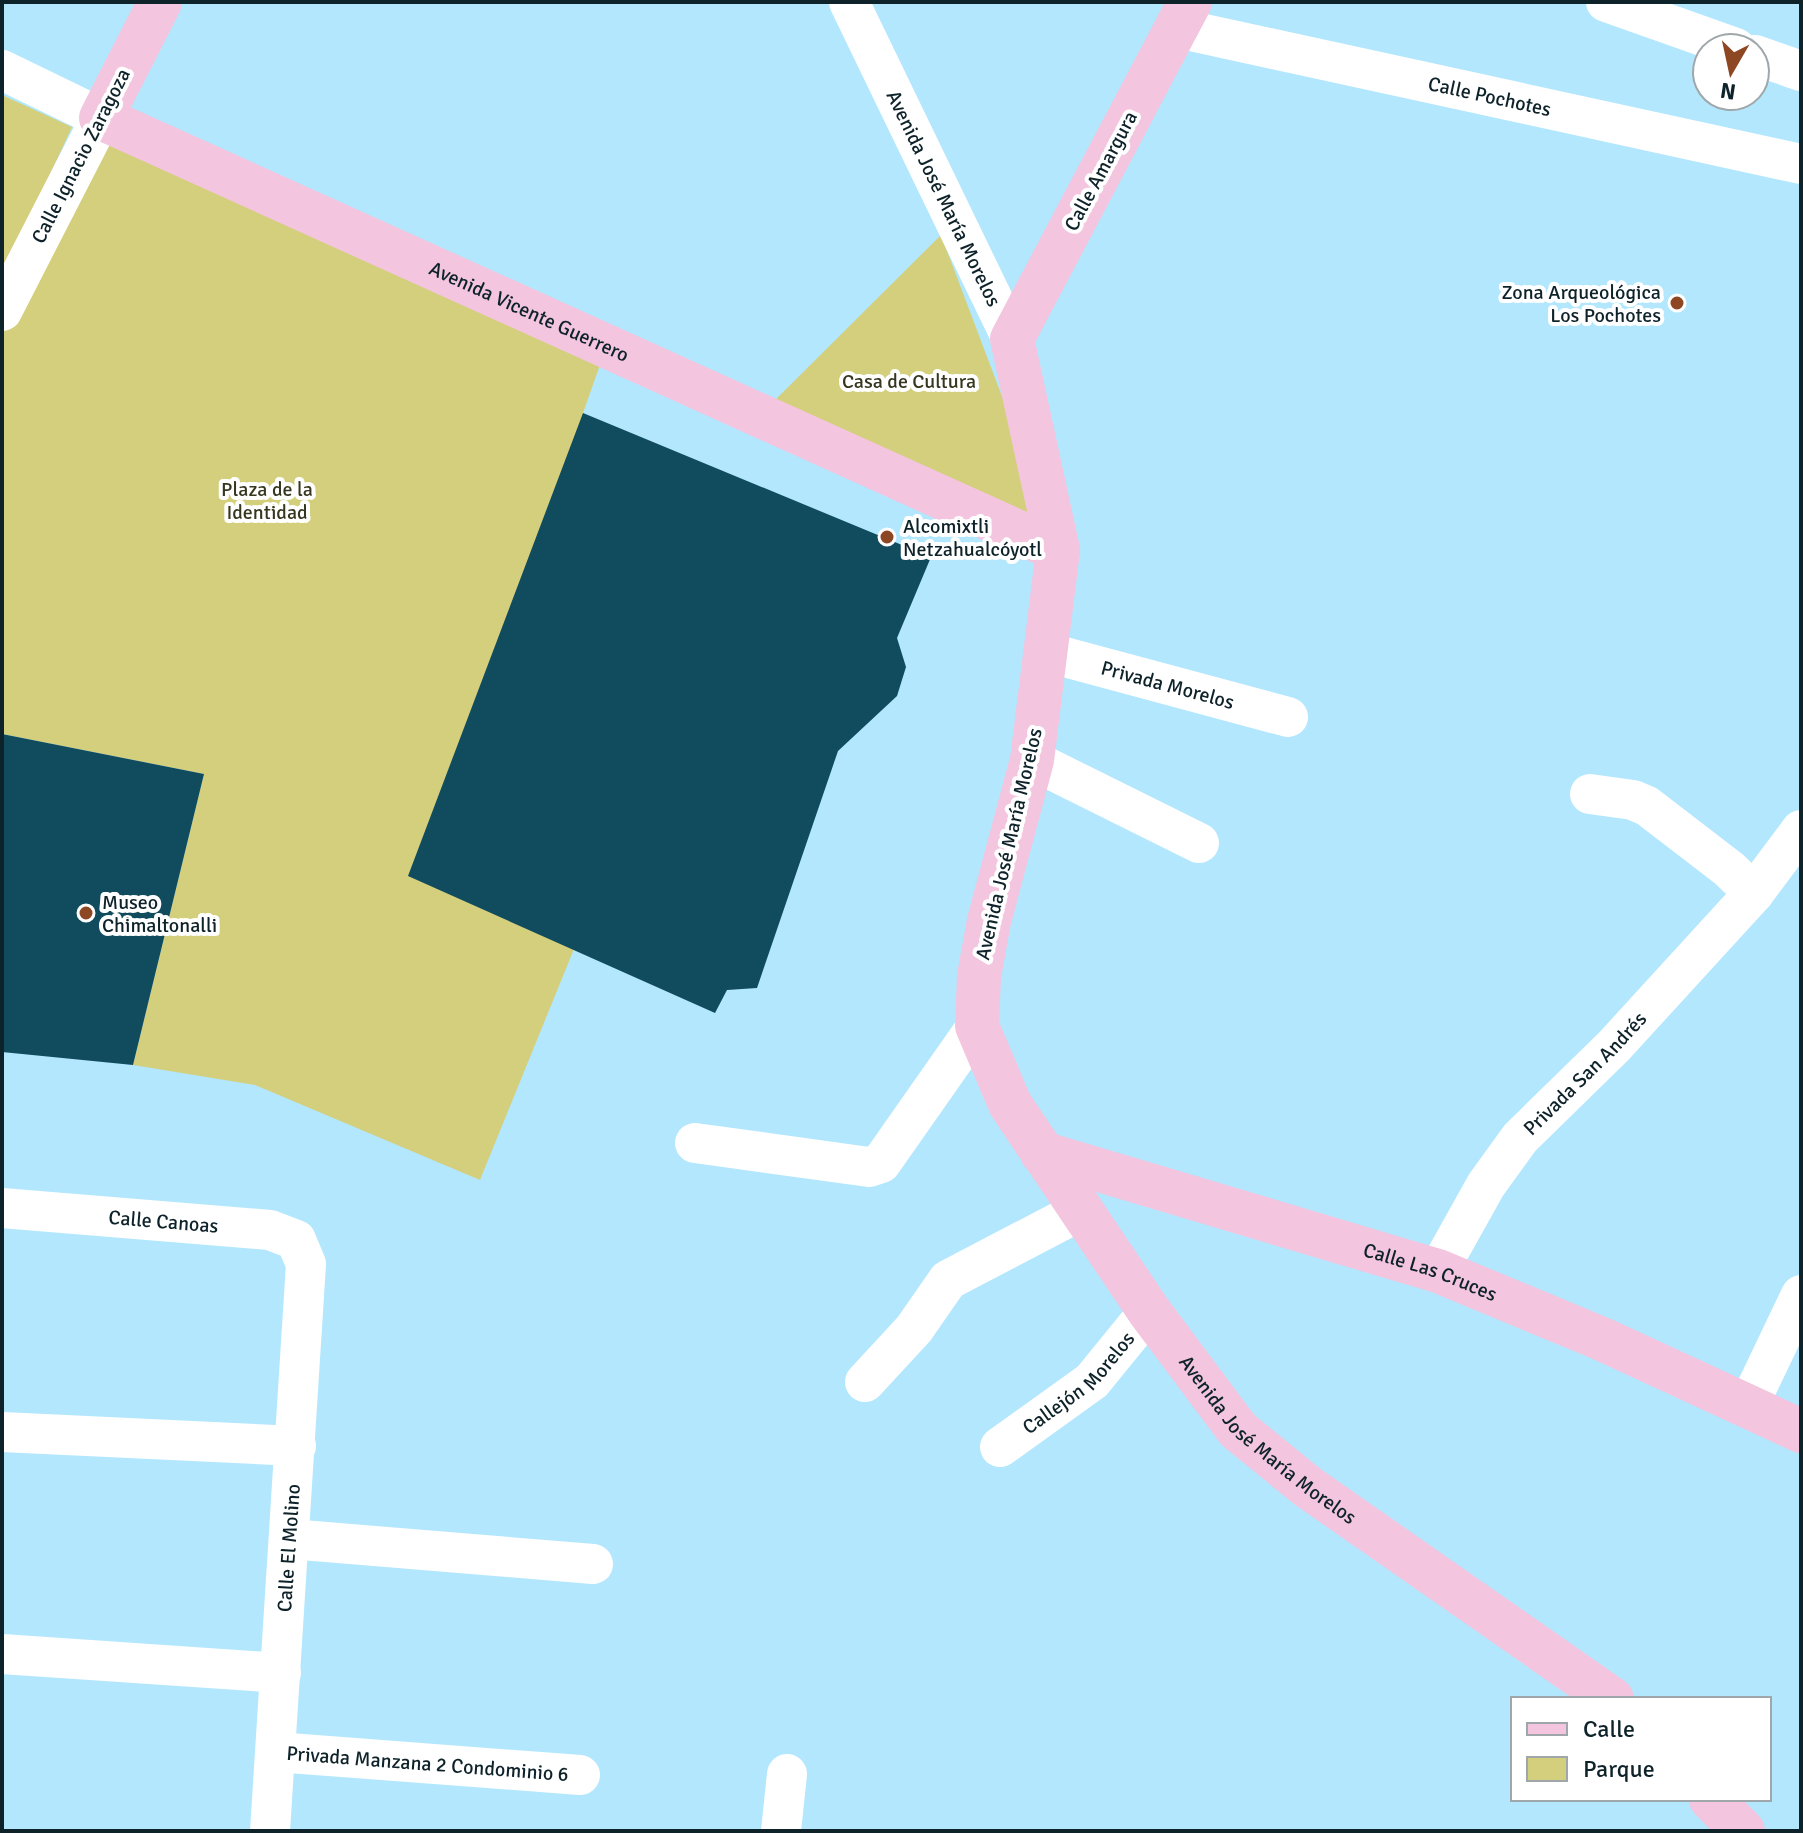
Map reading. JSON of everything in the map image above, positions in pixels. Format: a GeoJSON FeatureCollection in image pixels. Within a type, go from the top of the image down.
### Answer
{"type":"FeatureCollection","features":[{"type":"Feature","properties":{"kind":"main road","name":"Calle Ignacio Zaragoza"},"geometry":{"type":"LineString","coordinates":[[101,118],[160,2]]}},
{"type":"Feature","properties":{"kind":"main road","name":"Calle Amargura"},"geometry":{"type":"LineString","coordinates":[[1012,339],[1184,15]]}},
{"type":"Feature","properties":{"kind":"main road","name":"Avenida Vicente Guerrero"},"geometry":{"type":"LineString","coordinates":[[101,118],[1058,550]]}},
{"type":"Feature","properties":{"kind":"main road","name":"Avenida José María Morelos"},"geometry":{"type":"LineString","coordinates":[[1012,339],[1058,550],[1032,760],[989,921],[979,976],[977,1026],[1010,1104],[1149,1311],[1238,1430],[1308,1487],[1609,1697]]}},
{"type":"Feature","properties":{"kind":"main road","name":"Calle Las Cruces"},"geometry":{"type":"LineString","coordinates":[[1042,1153],[1438,1271],[1602,1339],[1801,1431]]}},
{"type":"Feature","properties":{"kind":"main road"},"geometry":{"type":"LineString","coordinates":[[1713,1801],[1743,1831]]}},
{"type":"Feature","properties":{"kind":"street","name":"Avenida José María Morelos"},"geometry":{"type":"LineString","coordinates":[[849,2],[1012,339]]}},
{"type":"Feature","properties":{"kind":"street"},"geometry":{"type":"LineString","coordinates":[[1606,2],[1691,32]]}},
{"type":"Feature","properties":{"kind":"street","name":"Calle Pochotes"},"geometry":{"type":"LineString","coordinates":[[1184,15],[1801,164]]}},
{"type":"Feature","properties":{"kind":"street"},"geometry":{"type":"LineString","coordinates":[[1771,61],[1801,71]]}},
{"type":"Feature","properties":{"kind":"street","name":"Avenida Vicente Guerrero"},"geometry":{"type":"LineString","coordinates":[[2,70],[101,118]]}},
{"type":"Feature","properties":{"kind":"street","name":"Calle Ignacio Zaragoza"},"geometry":{"type":"LineString","coordinates":[[2,311],[101,118]]}},
{"type":"Feature","properties":{"kind":"street","name":"Privada Morelos"},"geometry":{"type":"LineString","coordinates":[[1046,652],[1288,717]]}},
{"type":"Feature","properties":{"kind":"street"},"geometry":{"type":"LineString","coordinates":[[1032,760],[1199,843]]}},
{"type":"Feature","properties":{"kind":"street"},"geometry":{"type":"LineString","coordinates":[[1590,794],[1633,800],[1647,806],[1729,869],[1754,893]]}},
{"type":"Feature","properties":{"kind":"street","name":"Privada San Andrés"},"geometry":{"type":"LineString","coordinates":[[1438,1271],[1486,1185],[1520,1138],[1614,1046],[1754,893],[1801,830]]}},
{"type":"Feature","properties":{"kind":"street"},"geometry":{"type":"LineString","coordinates":[[695,1143],[869,1167],[881,1163],[977,1026]]}},
{"type":"Feature","properties":{"kind":"street","name":"Calle Canoas"},"geometry":{"type":"LineString","coordinates":[[2,1208],[270,1230],[296,1240],[306,1264]]}},
{"type":"Feature","properties":{"kind":"street"},"geometry":{"type":"LineString","coordinates":[[865,1382],[914,1329],[948,1280],[1080,1211]]}},
{"type":"Feature","properties":{"kind":"street","name":"Calle El Molino"},"geometry":{"type":"LineString","coordinates":[[270,1831],[306,1264]]}},
{"type":"Feature","properties":{"kind":"street"},"geometry":{"type":"LineString","coordinates":[[1748,1406],[1801,1295]]}},
{"type":"Feature","properties":{"kind":"street","name":"Callejón Morelos"},"geometry":{"type":"LineString","coordinates":[[1000,1447],[1092,1381],[1149,1311]]}},
{"type":"Feature","properties":{"kind":"street"},"geometry":{"type":"LineString","coordinates":[[2,1432],[296,1446]]}},
{"type":"Feature","properties":{"kind":"street"},"geometry":{"type":"LineString","coordinates":[[290,1539],[593,1564]]}},
{"type":"Feature","properties":{"kind":"street"},"geometry":{"type":"LineString","coordinates":[[2,1654],[281,1673]]}},
{"type":"Feature","properties":{"kind":"street","name":"Privada Manzana 2 Condominio 6"},"geometry":{"type":"LineString","coordinates":[[276,1752],[580,1775]]}},
{"type":"Feature","properties":{"kind":"street"},"geometry":{"type":"LineString","coordinates":[[781,1831],[787,1774]]}},
{"type":"Feature","properties":{"kind":"green space"},"geometry":{"type":"Polygon","coordinates":[[[2,95],[72,127],[2,278],[2,95]]]}},
{"type":"Feature","properties":{"kind":"green space","name":"Plaza de la Identidad"},"geometry":{"type":"Polygon","coordinates":[[[107,131],[600,365],[583,413],[574,949],[480,1180],[255,1085],[133,1065],[204,774],[2,734],[2,325],[107,131]]]}},
{"type":"Feature","properties":{"kind":"green space","name":"Casa de Cultura"},"geometry":{"type":"Polygon","coordinates":[[[941,235],[1023,452],[1029,524],[769,406],[941,235]]]}},
{"type":"Feature","properties":{"kind":"building"},"geometry":{"type":"Polygon","coordinates":[[[583,413],[931,557],[897,638],[906,667],[897,696],[838,751],[757,988],[727,990],[715,1013],[408,876],[583,413]]]}},
{"type":"Feature","properties":{"kind":"building","name":"Museo Chimaltonalli"},"geometry":{"type":"Polygon","coordinates":[[[2,734],[204,774],[133,1065],[2,1052],[2,734]]]}},
{"type":"Feature","properties":{"kind":"place","name":"Zona Arqueológica Los Pochotes"},"geometry":{"type":"Point","coordinates":[1677,303]}},
{"type":"Feature","properties":{"kind":"place","name":"Alcomixtli Netzahualcóyotl"},"geometry":{"type":"Point","coordinates":[887,537]}},
{"type":"Feature","properties":{"kind":"place","name":"Museo Chimaltonalli"},"geometry":{"type":"Point","coordinates":[86,913]}}]}
